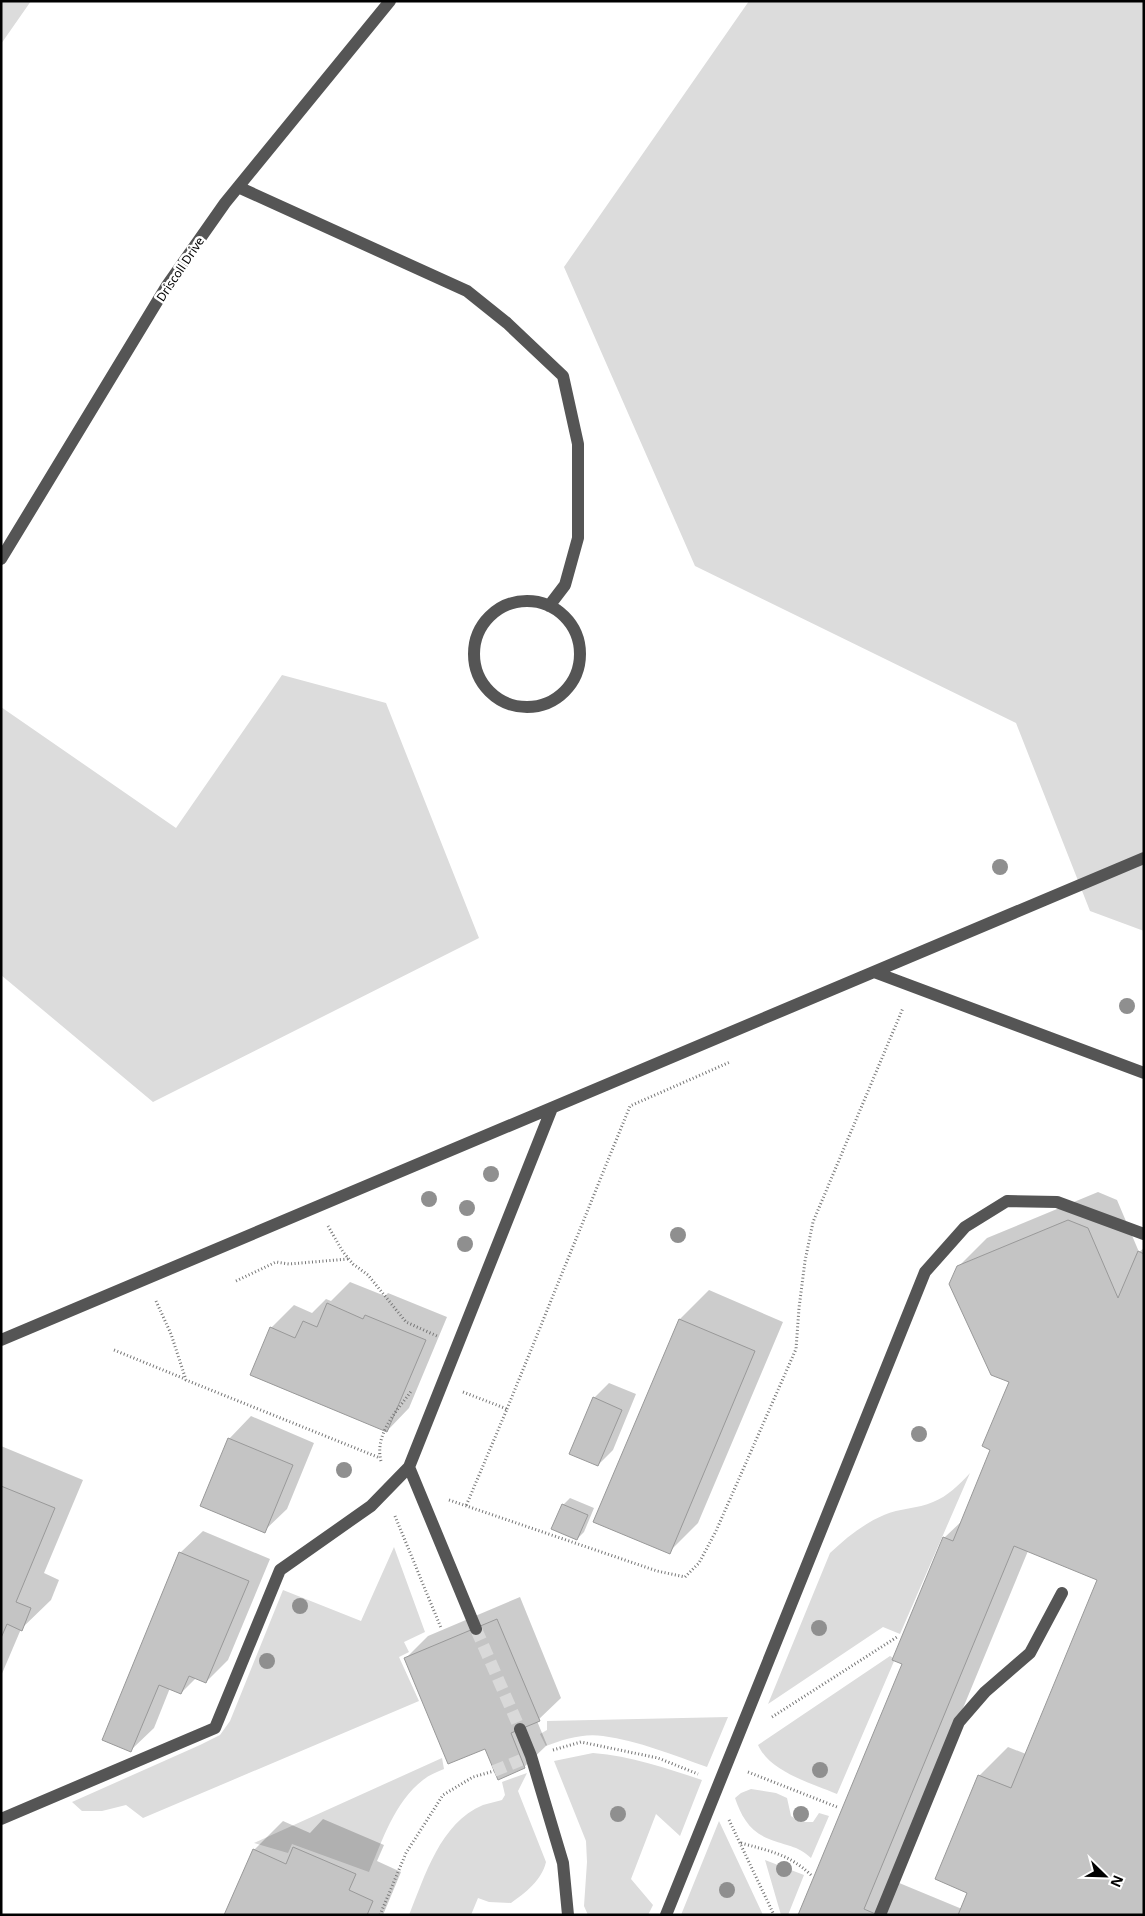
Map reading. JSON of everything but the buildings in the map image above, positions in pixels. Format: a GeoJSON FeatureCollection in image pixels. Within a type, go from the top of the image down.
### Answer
{"type":"FeatureCollection","features":[{"type":"Feature","properties":{"kind":"street","name":"Driscoll Drive"},"geometry":{"type":"LineString","coordinates":[[1,560],[166,287],[225,203],[390,1]]}},
{"type":"Feature","properties":{"kind":"street"},"geometry":{"type":"LineString","coordinates":[[238,188],[467,291],[506,323],[563,376],[578,444],[578,538],[565,585],[549,606]]}},
{"type":"Feature","properties":{"kind":"street"},"geometry":{"type":"LineString","coordinates":[[533,601],[549,606],[563,614],[577,635],[580,643],[580,660],[576,676],[567,690],[554,700],[538,706],[522,707],[506,703],[492,693],[481,680],[475,665],[475,648],[479,632],[488,618],[501,608],[517,602],[533,601]]}},
{"type":"Feature","properties":{"kind":"street"},"geometry":{"type":"LineString","coordinates":[[1,1340],[1144,858]]}},
{"type":"Feature","properties":{"kind":"street"},"geometry":{"type":"LineString","coordinates":[[874,972],[1144,1073]]}},
{"type":"Feature","properties":{"kind":"street"},"geometry":{"type":"LineString","coordinates":[[1,1819],[215,1728],[280,1570],[371,1506],[409,1467],[552,1108]]}},
{"type":"Feature","properties":{"kind":"street"},"geometry":{"type":"LineString","coordinates":[[666,1915],[925,1272],[965,1227],[1007,1201],[1056,1202],[1144,1234]]}},
{"type":"Feature","properties":{"kind":"street"},"geometry":{"type":"LineString","coordinates":[[409,1467],[476,1629]]}},
{"type":"Feature","properties":{"kind":"street"},"geometry":{"type":"LineString","coordinates":[[880,1915],[959,1722],[985,1692],[1030,1653],[1062,1593]]}},
{"type":"Feature","properties":{"kind":"street"},"geometry":{"type":"LineString","coordinates":[[520,1729],[531,1756],[563,1863],[568,1915]]}},
{"type":"Feature","properties":{"kind":"path"},"geometry":{"type":"LineString","coordinates":[[419,1491],[657,1572],[685,1577],[699,1563],[736,1487],[796,1349],[805,1262],[814,1222],[912,986]]}},
{"type":"Feature","properties":{"kind":"path"},"geometry":{"type":"LineString","coordinates":[[507,1409],[630,1106],[730,1062]]}},
{"type":"Feature","properties":{"kind":"path"},"geometry":{"type":"LineString","coordinates":[[318,1206],[343,1252],[353,1264],[368,1275],[406,1322],[438,1336],[435,1344]]}},
{"type":"Feature","properties":{"kind":"path"},"geometry":{"type":"LineString","coordinates":[[236,1281],[276,1262],[289,1264],[349,1259]]}},
{"type":"Feature","properties":{"kind":"path"},"geometry":{"type":"LineString","coordinates":[[146,1279],[171,1334],[186,1380]]}},
{"type":"Feature","properties":{"kind":"path"},"geometry":{"type":"LineString","coordinates":[[114,1350],[380,1458]]}},
{"type":"Feature","properties":{"kind":"path"},"geometry":{"type":"LineString","coordinates":[[738,1733],[750,1732],[898,1637]]}},
{"type":"Feature","properties":{"kind":"path"},"geometry":{"type":"LineString","coordinates":[[531,1756],[581,1742],[658,1758],[718,1782],[724,1810],[774,1915]]}},
{"type":"Feature","properties":{"kind":"path"},"geometry":{"type":"LineString","coordinates":[[726,1763],[836,1807]]}},
{"type":"Feature","properties":{"kind":"path"},"geometry":{"type":"LineString","coordinates":[[380,1915],[406,1853],[443,1795],[473,1777],[494,1771]]}},
{"type":"Feature","properties":{"kind":"path"},"geometry":{"type":"LineString","coordinates":[[740,1843],[785,1856],[798,1863],[811,1875]]}},
{"type":"Feature","properties":{"kind":"shaded area"},"geometry":{"type":"Polygon","coordinates":[[[1,1],[31,1],[1,44],[1,1]]]}},
{"type":"Feature","properties":{"kind":"shaded area"},"geometry":{"type":"Polygon","coordinates":[[[749,1],[1144,1],[1144,931],[1090,911],[1016,723],[695,566],[564,267],[749,1]]]}},
{"type":"Feature","properties":{"kind":"shaded area"},"geometry":{"type":"Polygon","coordinates":[[[282,675],[386,703],[479,938],[153,1102],[1,975],[1,707],[176,828],[282,675]]]}},
{"type":"Feature","properties":{"kind":"shaded area"},"geometry":{"type":"Polygon","coordinates":[[[970,1473],[900,1634],[883,1627],[768,1704],[830,1553],[855,1532],[876,1519],[944,1497],[970,1473]]]}},
{"type":"Feature","properties":{"kind":"shaded area"},"geometry":{"type":"Polygon","coordinates":[[[394,1547],[425,1632],[404,1642],[409,1652],[399,1657],[419,1701],[143,1818],[126,1805],[102,1811],[82,1811],[72,1802],[220,1735],[230,1721],[283,1590],[361,1621],[394,1547]]]}},
{"type":"Feature","properties":{"kind":"shaded area"},"geometry":{"type":"Polygon","coordinates":[[[890,1656],[895,1659],[837,1794],[792,1776],[764,1754],[758,1745],[890,1656]]]}},
{"type":"Feature","properties":{"kind":"shaded area"},"geometry":{"type":"Polygon","coordinates":[[[728,1717],[707,1767],[656,1749],[616,1738],[596,1735],[581,1736],[546,1746],[540,1734],[547,1730],[547,1721],[728,1717]]]}},
{"type":"Feature","properties":{"kind":"shaded area"},"geometry":{"type":"Polygon","coordinates":[[[593,1753],[635,1760],[702,1780],[680,1836],[656,1814],[631,1879],[653,1905],[648,1915],[588,1915],[584,1906],[587,1862],[586,1841],[554,1761],[593,1753]]]}},
{"type":"Feature","properties":{"kind":"shaded area"},"geometry":{"type":"Polygon","coordinates":[[[442,1758],[444,1769],[423,1780],[413,1789],[397,1810],[384,1835],[369,1872],[292,1844],[288,1853],[254,1843],[442,1758]]]}},
{"type":"Feature","properties":{"kind":"shaded area"},"geometry":{"type":"Polygon","coordinates":[[[527,1773],[518,1791],[546,1862],[537,1880],[511,1903],[489,1902],[478,1898],[471,1915],[409,1915],[428,1868],[445,1837],[468,1813],[483,1805],[502,1800],[505,1795],[502,1782],[527,1773]]]}},
{"type":"Feature","properties":{"kind":"shaded area"},"geometry":{"type":"Polygon","coordinates":[[[751,1789],[776,1793],[787,1798],[791,1816],[800,1822],[813,1822],[819,1813],[829,1816],[811,1858],[796,1848],[762,1836],[751,1828],[743,1817],[735,1798],[751,1789]]]}},
{"type":"Feature","properties":{"kind":"shaded area"},"geometry":{"type":"Polygon","coordinates":[[[719,1821],[763,1915],[681,1915],[719,1821]]]}},
{"type":"Feature","properties":{"kind":"shaded area"},"geometry":{"type":"Polygon","coordinates":[[[765,1860],[804,1875],[788,1915],[781,1915],[765,1860]]]}},
{"type":"Feature","properties":{"kind":"tunnel"},"geometry":{"type":"LineString","coordinates":[[476,1629],[520,1729]]}},
{"type":"Feature","properties":{"kind":"tunnel"},"geometry":{"type":"LineString","coordinates":[[494,1771],[521,1760]]}}]}
